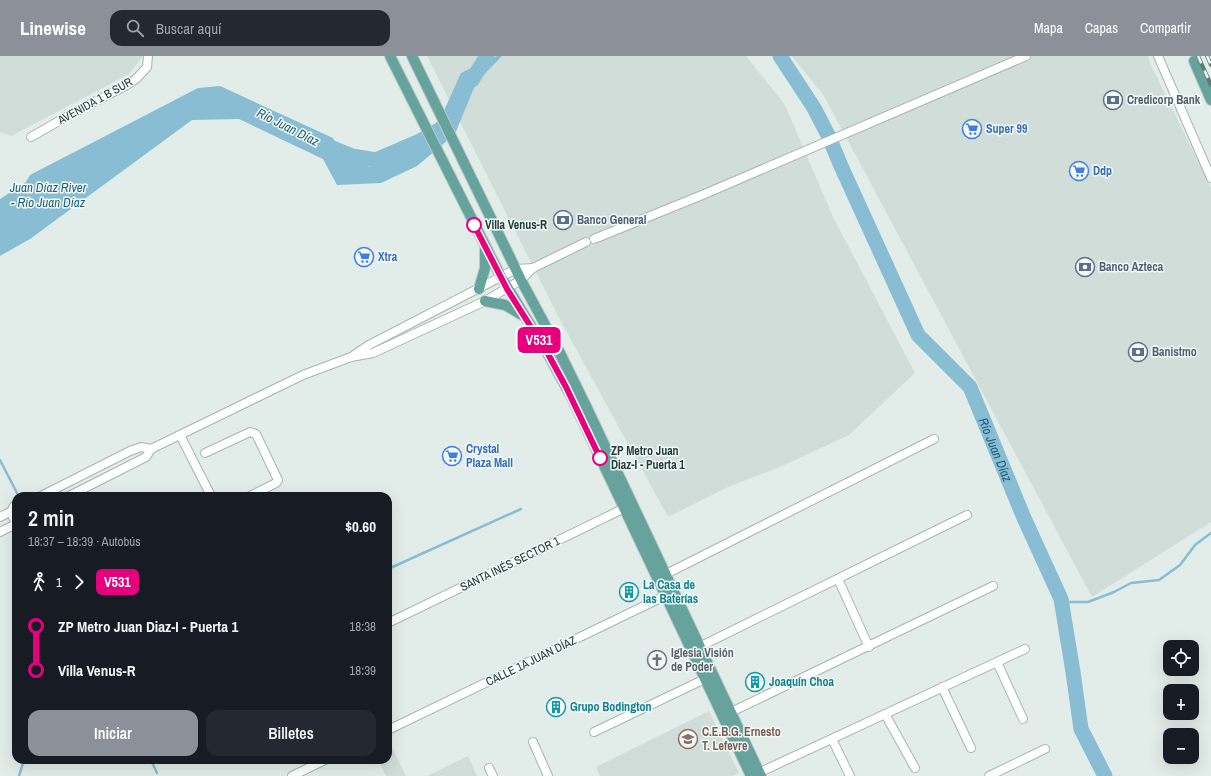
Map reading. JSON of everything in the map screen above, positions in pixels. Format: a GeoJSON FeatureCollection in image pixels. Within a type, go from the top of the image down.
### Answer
{"type":"FeatureCollection","features":[{"type":"Feature","properties":{"kind":"main road"},"geometry":{"type":"LineString","coordinates":[[390,56],[485,248],[523,316],[548,354],[628,506],[666,574],[670,594]]}},
{"type":"Feature","properties":{"kind":"main road"},"geometry":{"type":"LineString","coordinates":[[412,56],[521,280],[559,351],[628,506],[756,775]]}},
{"type":"Feature","properties":{"kind":"main road"},"geometry":{"type":"LineString","coordinates":[[1194,61],[1211,100]]}},
{"type":"Feature","properties":{"kind":"main road"},"geometry":{"type":"LineString","coordinates":[[479,289],[486,268],[485,248]]}},
{"type":"Feature","properties":{"kind":"main road"},"geometry":{"type":"LineString","coordinates":[[485,301],[505,305],[523,316]]}},
{"type":"Feature","properties":{"kind":"street","name":"AVENIDA 1 B SUR"},"geometry":{"type":"LineString","coordinates":[[31,137],[131,83],[148,67],[148,56]]}},
{"type":"Feature","properties":{"kind":"street"},"geometry":{"type":"LineString","coordinates":[[77,492],[146,457],[151,449],[303,375],[351,357],[373,353],[485,301],[521,280],[533,268],[590,241],[860,128],[1026,56]]}},
{"type":"Feature","properties":{"kind":"street"},"geometry":{"type":"LineString","coordinates":[[1158,56],[1211,178]]}},
{"type":"Feature","properties":{"kind":"street"},"geometry":{"type":"LineString","coordinates":[[351,357],[369,345],[516,269],[533,268]]}},
{"type":"Feature","properties":{"kind":"street"},"geometry":{"type":"LineString","coordinates":[[204,453],[250,432],[256,434],[278,480],[276,483],[258,492]]}},
{"type":"Feature","properties":{"kind":"street"},"geometry":{"type":"LineString","coordinates":[[180,435],[209,492]]}},
{"type":"Feature","properties":{"kind":"street"},"geometry":{"type":"LineString","coordinates":[[666,574],[934,439]]}},
{"type":"Feature","properties":{"kind":"street"},"geometry":{"type":"LineString","coordinates":[[50,492],[141,447],[151,449]]}},
{"type":"Feature","properties":{"kind":"street","name":"SANTA INÉS SECTOR 1"},"geometry":{"type":"LineString","coordinates":[[392,621],[628,506]]}},
{"type":"Feature","properties":{"kind":"street"},"geometry":{"type":"LineString","coordinates":[[0,517],[12,508]]}},
{"type":"Feature","properties":{"kind":"street"},"geometry":{"type":"LineString","coordinates":[[696,649],[967,515]]}},
{"type":"Feature","properties":{"kind":"street"},"geometry":{"type":"LineString","coordinates":[[0,532],[12,525]]}},
{"type":"Feature","properties":{"kind":"street"},"geometry":{"type":"LineString","coordinates":[[838,579],[869,646]]}},
{"type":"Feature","properties":{"kind":"street"},"geometry":{"type":"LineString","coordinates":[[726,714],[993,586]]}},
{"type":"Feature","properties":{"kind":"street","name":"CALLE 1A JUAN DÍAZ"},"geometry":{"type":"LineString","coordinates":[[392,728],[670,594]]}},
{"type":"Feature","properties":{"kind":"street"},"geometry":{"type":"LineString","coordinates":[[756,775],[832,738],[1025,649]]}},
{"type":"Feature","properties":{"kind":"street"},"geometry":{"type":"LineString","coordinates":[[996,662],[1023,719]]}},
{"type":"Feature","properties":{"kind":"street"},"geometry":{"type":"LineString","coordinates":[[594,732],[709,677]]}},
{"type":"Feature","properties":{"kind":"street"},"geometry":{"type":"LineString","coordinates":[[942,687],[972,748]]}},
{"type":"Feature","properties":{"kind":"street"},"geometry":{"type":"LineString","coordinates":[[885,714],[915,768]]}},
{"type":"Feature","properties":{"kind":"street"},"geometry":{"type":"LineString","coordinates":[[832,738],[850,776]]}},
{"type":"Feature","properties":{"kind":"street"},"geometry":{"type":"LineString","coordinates":[[533,742],[548,776]]}},
{"type":"Feature","properties":{"kind":"street"},"geometry":{"type":"LineString","coordinates":[[989,776],[1045,749]]}},
{"type":"Feature","properties":{"kind":"street"},"geometry":{"type":"LineString","coordinates":[[292,776],[317,764]]}},
{"type":"Feature","properties":{"kind":"shaded area"},"geometry":{"type":"Polygon","coordinates":[[[0,56],[142,57],[129,74],[11,136],[0,132],[0,56]]]}},
{"type":"Feature","properties":{"kind":"shaded area"},"geometry":{"type":"Polygon","coordinates":[[[427,56],[746,56],[785,105],[833,217],[915,373],[849,435],[782,466],[728,487],[668,517],[558,316],[427,56]]]}},
{"type":"Feature","properties":{"kind":"shaded area"},"geometry":{"type":"Polygon","coordinates":[[[792,56],[1148,56],[1150,63],[1211,188],[1211,522],[1092,597],[824,96],[792,56]]]}},
{"type":"Feature","properties":{"kind":"shaded area","name":"C.E.B.G. Ernesto T. Lefevre"},"geometry":{"type":"Polygon","coordinates":[[[709,711],[739,773],[733,776],[600,776],[596,767],[709,711]]]}},
{"type":"Feature","properties":{"kind":"shaded area"},"geometry":{"type":"Polygon","coordinates":[[[392,747],[406,776],[386,776],[380,764],[392,764],[392,747]]]}},
{"type":"Feature","properties":{"kind":"shaded area"},"geometry":{"type":"Polygon","coordinates":[[[468,756],[477,776],[427,776],[468,756]]]}},
{"type":"Feature","properties":{"kind":"water","name":"Juan Díaz River - Río Juan Díaz"},"geometry":{"type":"Polygon","coordinates":[[[497,56],[502,56],[476,83],[455,134],[417,166],[381,183],[337,185],[323,159],[239,119],[192,120],[30,239],[0,256],[0,199],[26,182],[30,175],[198,88],[220,86],[333,138],[341,154],[370,167],[412,150],[441,117],[461,73],[497,56]]]}},
{"type":"Feature","properties":{"kind":"waterway"},"geometry":{"type":"LineString","coordinates":[[472,80],[487,56]]}},
{"type":"Feature","properties":{"kind":"waterway","name":"Río Juan Díaz"},"geometry":{"type":"LineString","coordinates":[[780,56],[814,108],[828,135],[918,335],[970,387],[1024,518],[1061,599],[1081,729],[1105,776]]}},
{"type":"Feature","properties":{"kind":"waterway","name":"Río Juan Díaz"},"geometry":{"type":"LineString","coordinates":[[320,143],[352,156],[376,160],[420,141],[437,131]]}},
{"type":"Feature","properties":{"kind":"waterway"},"geometry":{"type":"LineString","coordinates":[[0,460],[16,492]]}},
{"type":"Feature","properties":{"kind":"waterway"},"geometry":{"type":"LineString","coordinates":[[392,567],[521,509]]}},
{"type":"Feature","properties":{"kind":"waterway"},"geometry":{"type":"LineString","coordinates":[[1061,602],[1088,602],[1114,592],[1131,583],[1159,580],[1180,565],[1195,545],[1211,533]]}},
{"type":"Feature","properties":{"kind":"waterway"},"geometry":{"type":"LineString","coordinates":[[19,776],[23,764]]}},
{"type":"Feature","properties":{"kind":"waterway"},"geometry":{"type":"LineString","coordinates":[[153,764],[157,773]]}},
{"type":"Feature","properties":{"kind":"railway"},"geometry":{"type":"LineString","coordinates":[[1198,56],[1211,85]]}},
{"type":"Feature","properties":{"kind":"railway"},"geometry":{"type":"LineString","coordinates":[[1207,56],[1211,65]]}},
{"type":"Feature","properties":{"kind":"bus line","name":"V531"},"geometry":{"type":"LineString","coordinates":[[474,225],[507,289],[548,354],[566,387],[600,458]]}},
{"type":"Feature","properties":{"kind":"place","name":"Credicorp Bank"},"geometry":{"type":"Point","coordinates":[1113,100]}},
{"type":"Feature","properties":{"kind":"place","name":"Super 99"},"geometry":{"type":"Point","coordinates":[972,129]}},
{"type":"Feature","properties":{"kind":"place","name":"Ddp"},"geometry":{"type":"Point","coordinates":[1079,171]}},
{"type":"Feature","properties":{"kind":"place","name":"Banco General"},"geometry":{"type":"Point","coordinates":[563,220]}},
{"type":"Feature","properties":{"kind":"place","name":"Villa Venus-R"},"geometry":{"type":"Point","coordinates":[474,225]}},
{"type":"Feature","properties":{"kind":"place","name":"Xtra"},"geometry":{"type":"Point","coordinates":[364,257]}},
{"type":"Feature","properties":{"kind":"place","name":"Banco Azteca"},"geometry":{"type":"Point","coordinates":[1085,267]}},
{"type":"Feature","properties":{"kind":"place","name":"Banistmo"},"geometry":{"type":"Point","coordinates":[1138,352]}},
{"type":"Feature","properties":{"kind":"place","name":"Crystal Plaza Mall"},"geometry":{"type":"Point","coordinates":[452,456]}},
{"type":"Feature","properties":{"kind":"place","name":"ZP Metro Juan Diaz-I - Puerta 1"},"geometry":{"type":"Point","coordinates":[600,458]}},
{"type":"Feature","properties":{"kind":"place","name":"La Casa de las Baterías"},"geometry":{"type":"Point","coordinates":[629,592]}},
{"type":"Feature","properties":{"kind":"place","name":"Iglesia Visión de Poder"},"geometry":{"type":"Point","coordinates":[657,660]}},
{"type":"Feature","properties":{"kind":"place","name":"Joaquín Choa"},"geometry":{"type":"Point","coordinates":[755,682]}},
{"type":"Feature","properties":{"kind":"place","name":"Grupo Bodington"},"geometry":{"type":"Point","coordinates":[556,707]}},
{"type":"Feature","properties":{"kind":"place","name":"C.E.B.G. Ernesto T. Lefevre"},"geometry":{"type":"Point","coordinates":[688,739]}}]}
